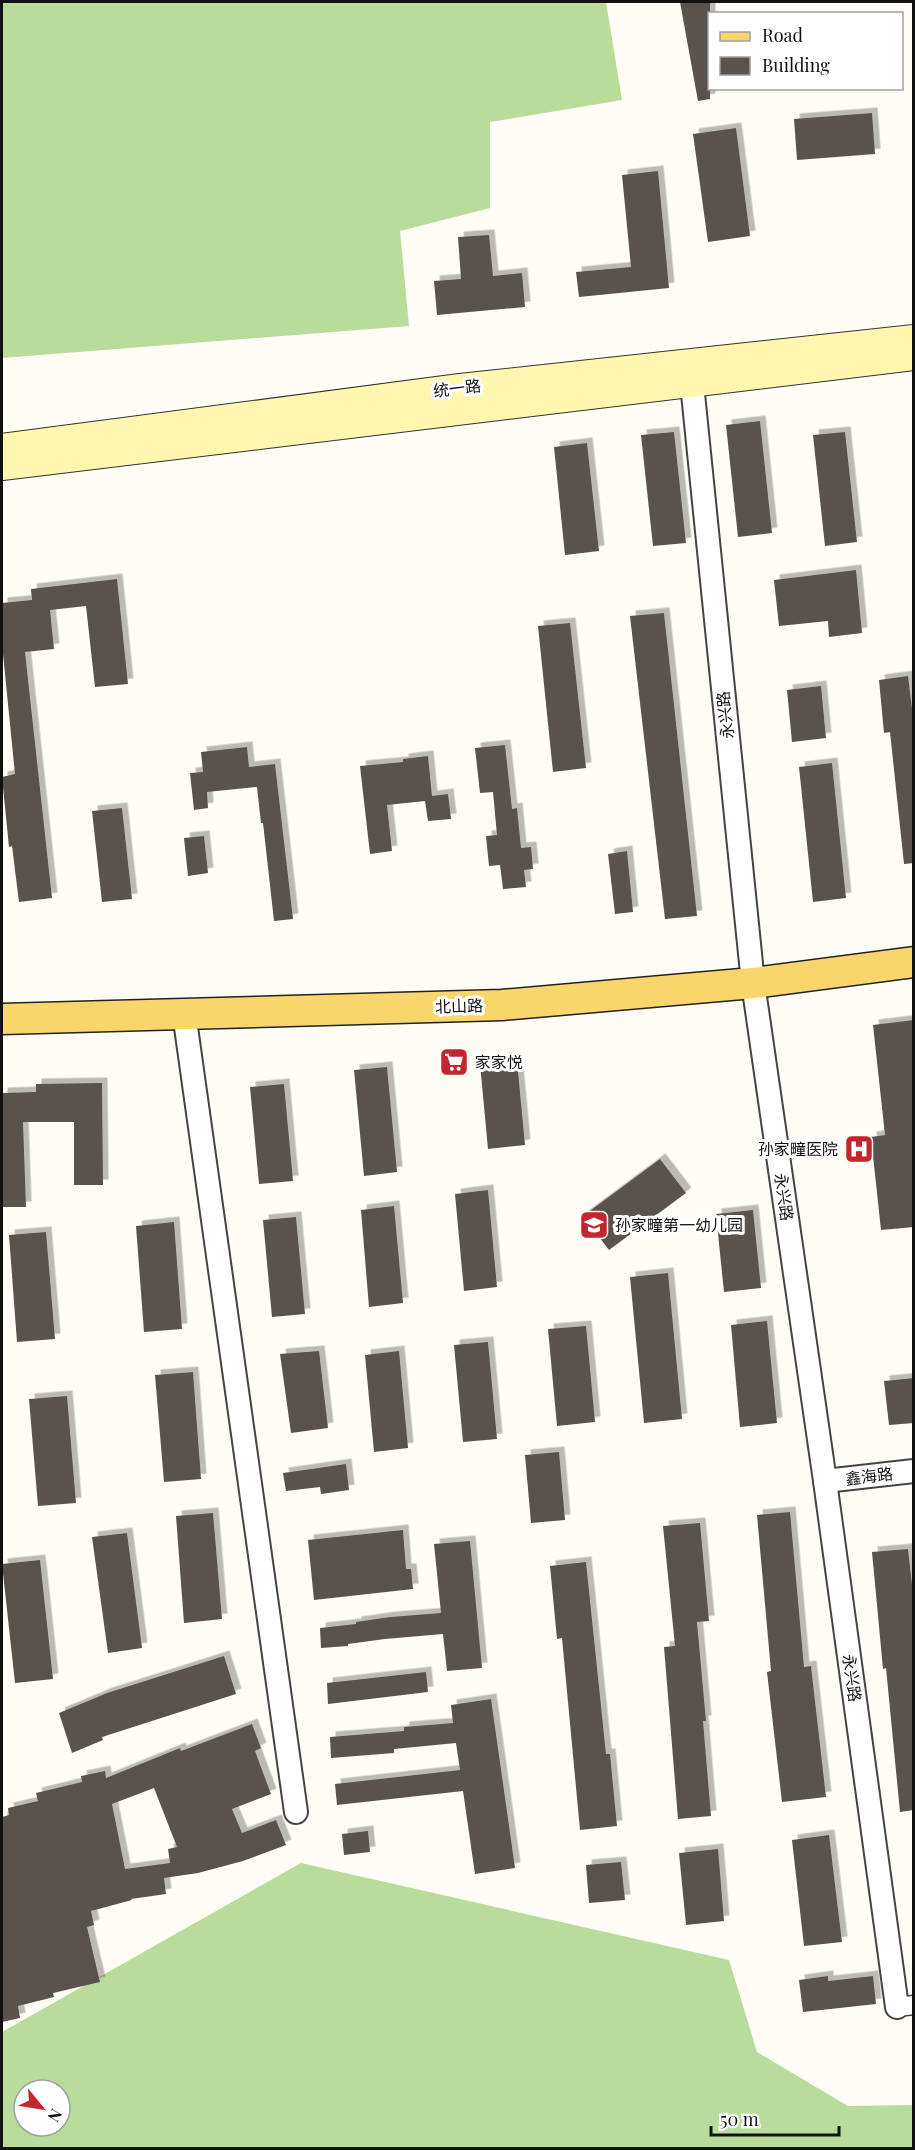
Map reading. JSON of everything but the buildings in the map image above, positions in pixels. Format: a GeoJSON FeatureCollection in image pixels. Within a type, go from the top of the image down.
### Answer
{"type":"FeatureCollection","features":[{"type":"Feature","properties":{"kind":"main road","name":"统一路"},"geometry":{"type":"LineString","coordinates":[[2,447],[460,387],[914,338]]}},
{"type":"Feature","properties":{"kind":"main road","name":"统一路"},"geometry":{"type":"LineString","coordinates":[[2,467],[914,357]]}},
{"type":"Feature","properties":{"kind":"main road","name":"北山路"},"geometry":{"type":"LineString","coordinates":[[2,1018],[502,1005],[753,983],[914,962]]}},
{"type":"Feature","properties":{"kind":"street","name":"永兴路"},"geometry":{"type":"LineString","coordinates":[[692,384],[753,983],[825,1481],[905,2006]]}},
{"type":"Feature","properties":{"kind":"street"},"geometry":{"type":"LineString","coordinates":[[184,1013],[296,1812]]}},
{"type":"Feature","properties":{"kind":"street","name":"鑫海路"},"geometry":{"type":"LineString","coordinates":[[825,1481],[914,1471]]}},
{"type":"Feature","properties":{"kind":"green space"},"geometry":{"type":"Polygon","coordinates":[[[2,2],[606,2],[622,100],[490,122],[490,208],[400,231],[409,326],[2,358],[2,2]]]}},
{"type":"Feature","properties":{"kind":"green space"},"geometry":{"type":"Polygon","coordinates":[[[301,1863],[729,1960],[757,2052],[848,2106],[913,2105],[913,2148],[2,2148],[2,2032],[301,1863]]]}},
{"type":"Feature","properties":{"kind":"place","name":"家家悦"},"geometry":{"type":"Point","coordinates":[454,1062]}},
{"type":"Feature","properties":{"kind":"place","name":"孙家疃医院"},"geometry":{"type":"Point","coordinates":[859,1149]}},
{"type":"Feature","properties":{"kind":"place","name":"孙家疃第一幼儿园"},"geometry":{"type":"Point","coordinates":[594,1225]}}]}
